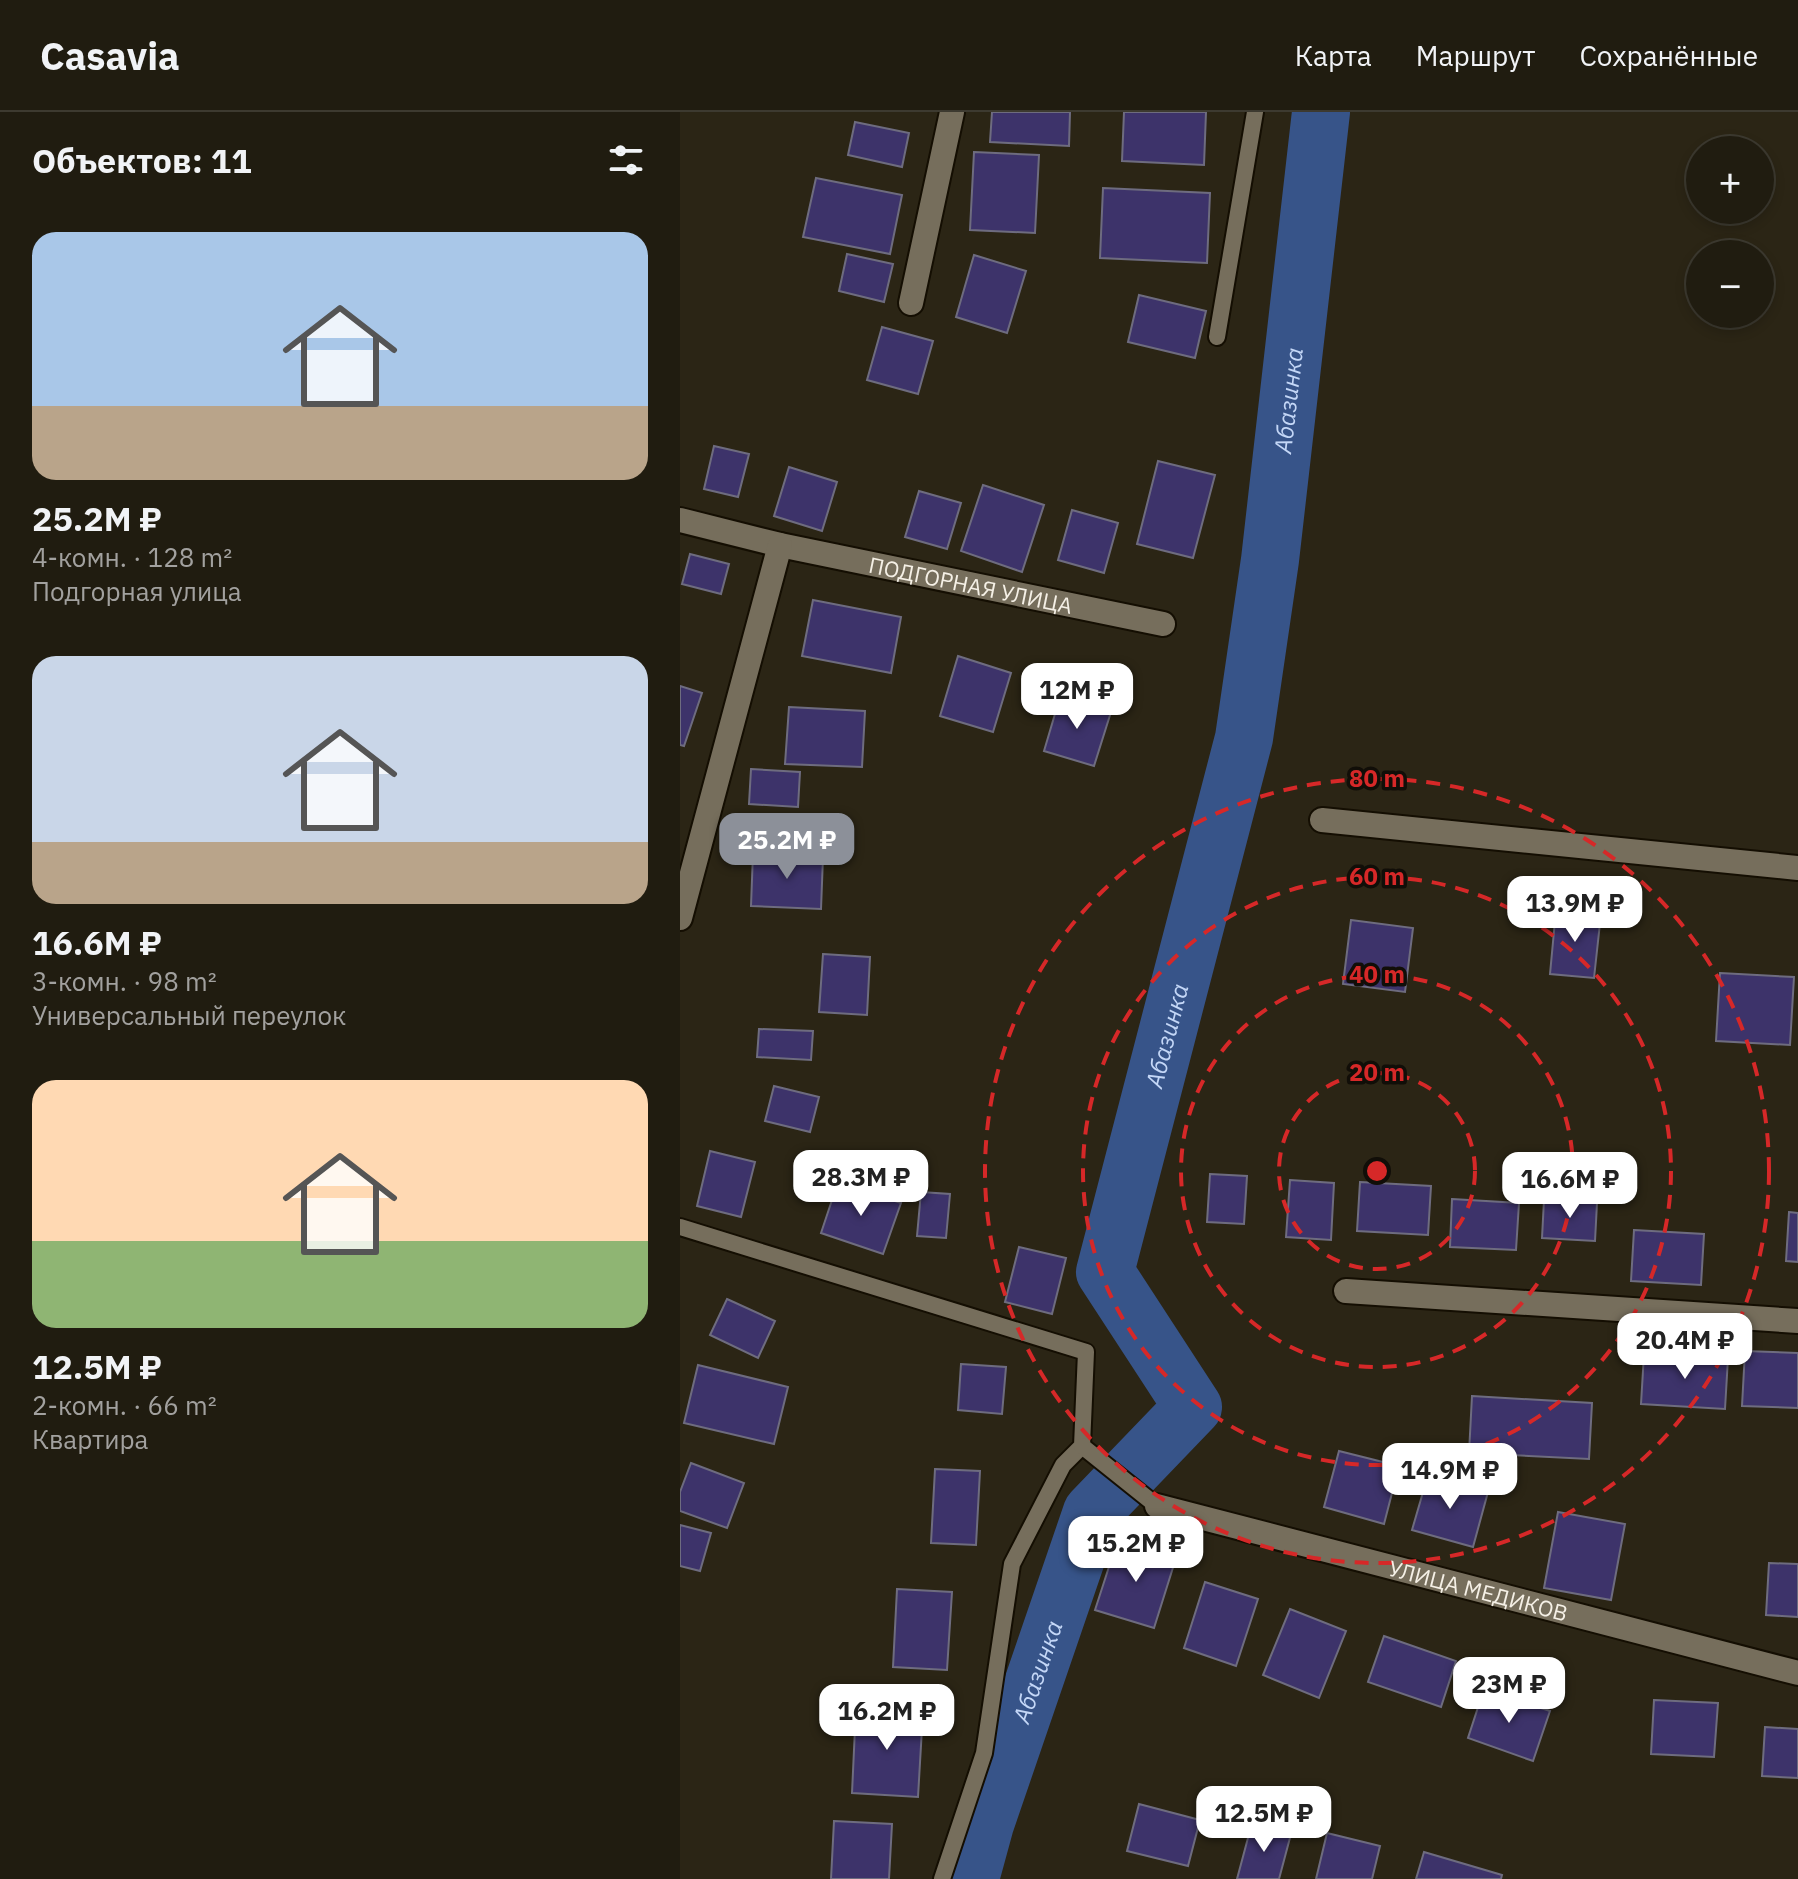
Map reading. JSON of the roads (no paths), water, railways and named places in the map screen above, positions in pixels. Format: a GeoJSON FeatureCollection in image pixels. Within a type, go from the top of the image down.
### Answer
{"type":"FeatureCollection","features":[{"type":"Feature","properties":{"kind":"street"},"geometry":{"type":"LineString","coordinates":[[911,303],[952,112]]}},
{"type":"Feature","properties":{"kind":"street","name":"ПОДГОРНАЯ УЛИЦА"},"geometry":{"type":"LineString","coordinates":[[680,520],[780,545],[1163,624]]}},
{"type":"Feature","properties":{"kind":"street"},"geometry":{"type":"LineString","coordinates":[[680,918],[780,545]]}},
{"type":"Feature","properties":{"kind":"street"},"geometry":{"type":"LineString","coordinates":[[1322,820],[1798,868]]}},
{"type":"Feature","properties":{"kind":"street"},"geometry":{"type":"LineString","coordinates":[[1346,1291],[1798,1321]]}},
{"type":"Feature","properties":{"kind":"street","name":"УЛИЦА МЕДИКОВ"},"geometry":{"type":"LineString","coordinates":[[1157,1506],[1798,1673]]}},
{"type":"Feature","properties":{"kind":"lane"},"geometry":{"type":"LineString","coordinates":[[1217,337],[1255,112]]}},
{"type":"Feature","properties":{"kind":"lane"},"geometry":{"type":"LineString","coordinates":[[680,1227],[1086,1352],[1082,1446],[1063,1465],[1012,1564],[984,1753],[942,1879]]}},
{"type":"Feature","properties":{"kind":"lane"},"geometry":{"type":"LineString","coordinates":[[1082,1446],[1157,1506]]}},
{"type":"Feature","properties":{"kind":"waterway","name":"Абазинка"},"geometry":{"type":"LineString","coordinates":[[970,1879],[985,1824],[1092,1512],[1193,1407],[1105,1272],[1244,738],[1270,560],[1321,112]]}}]}
